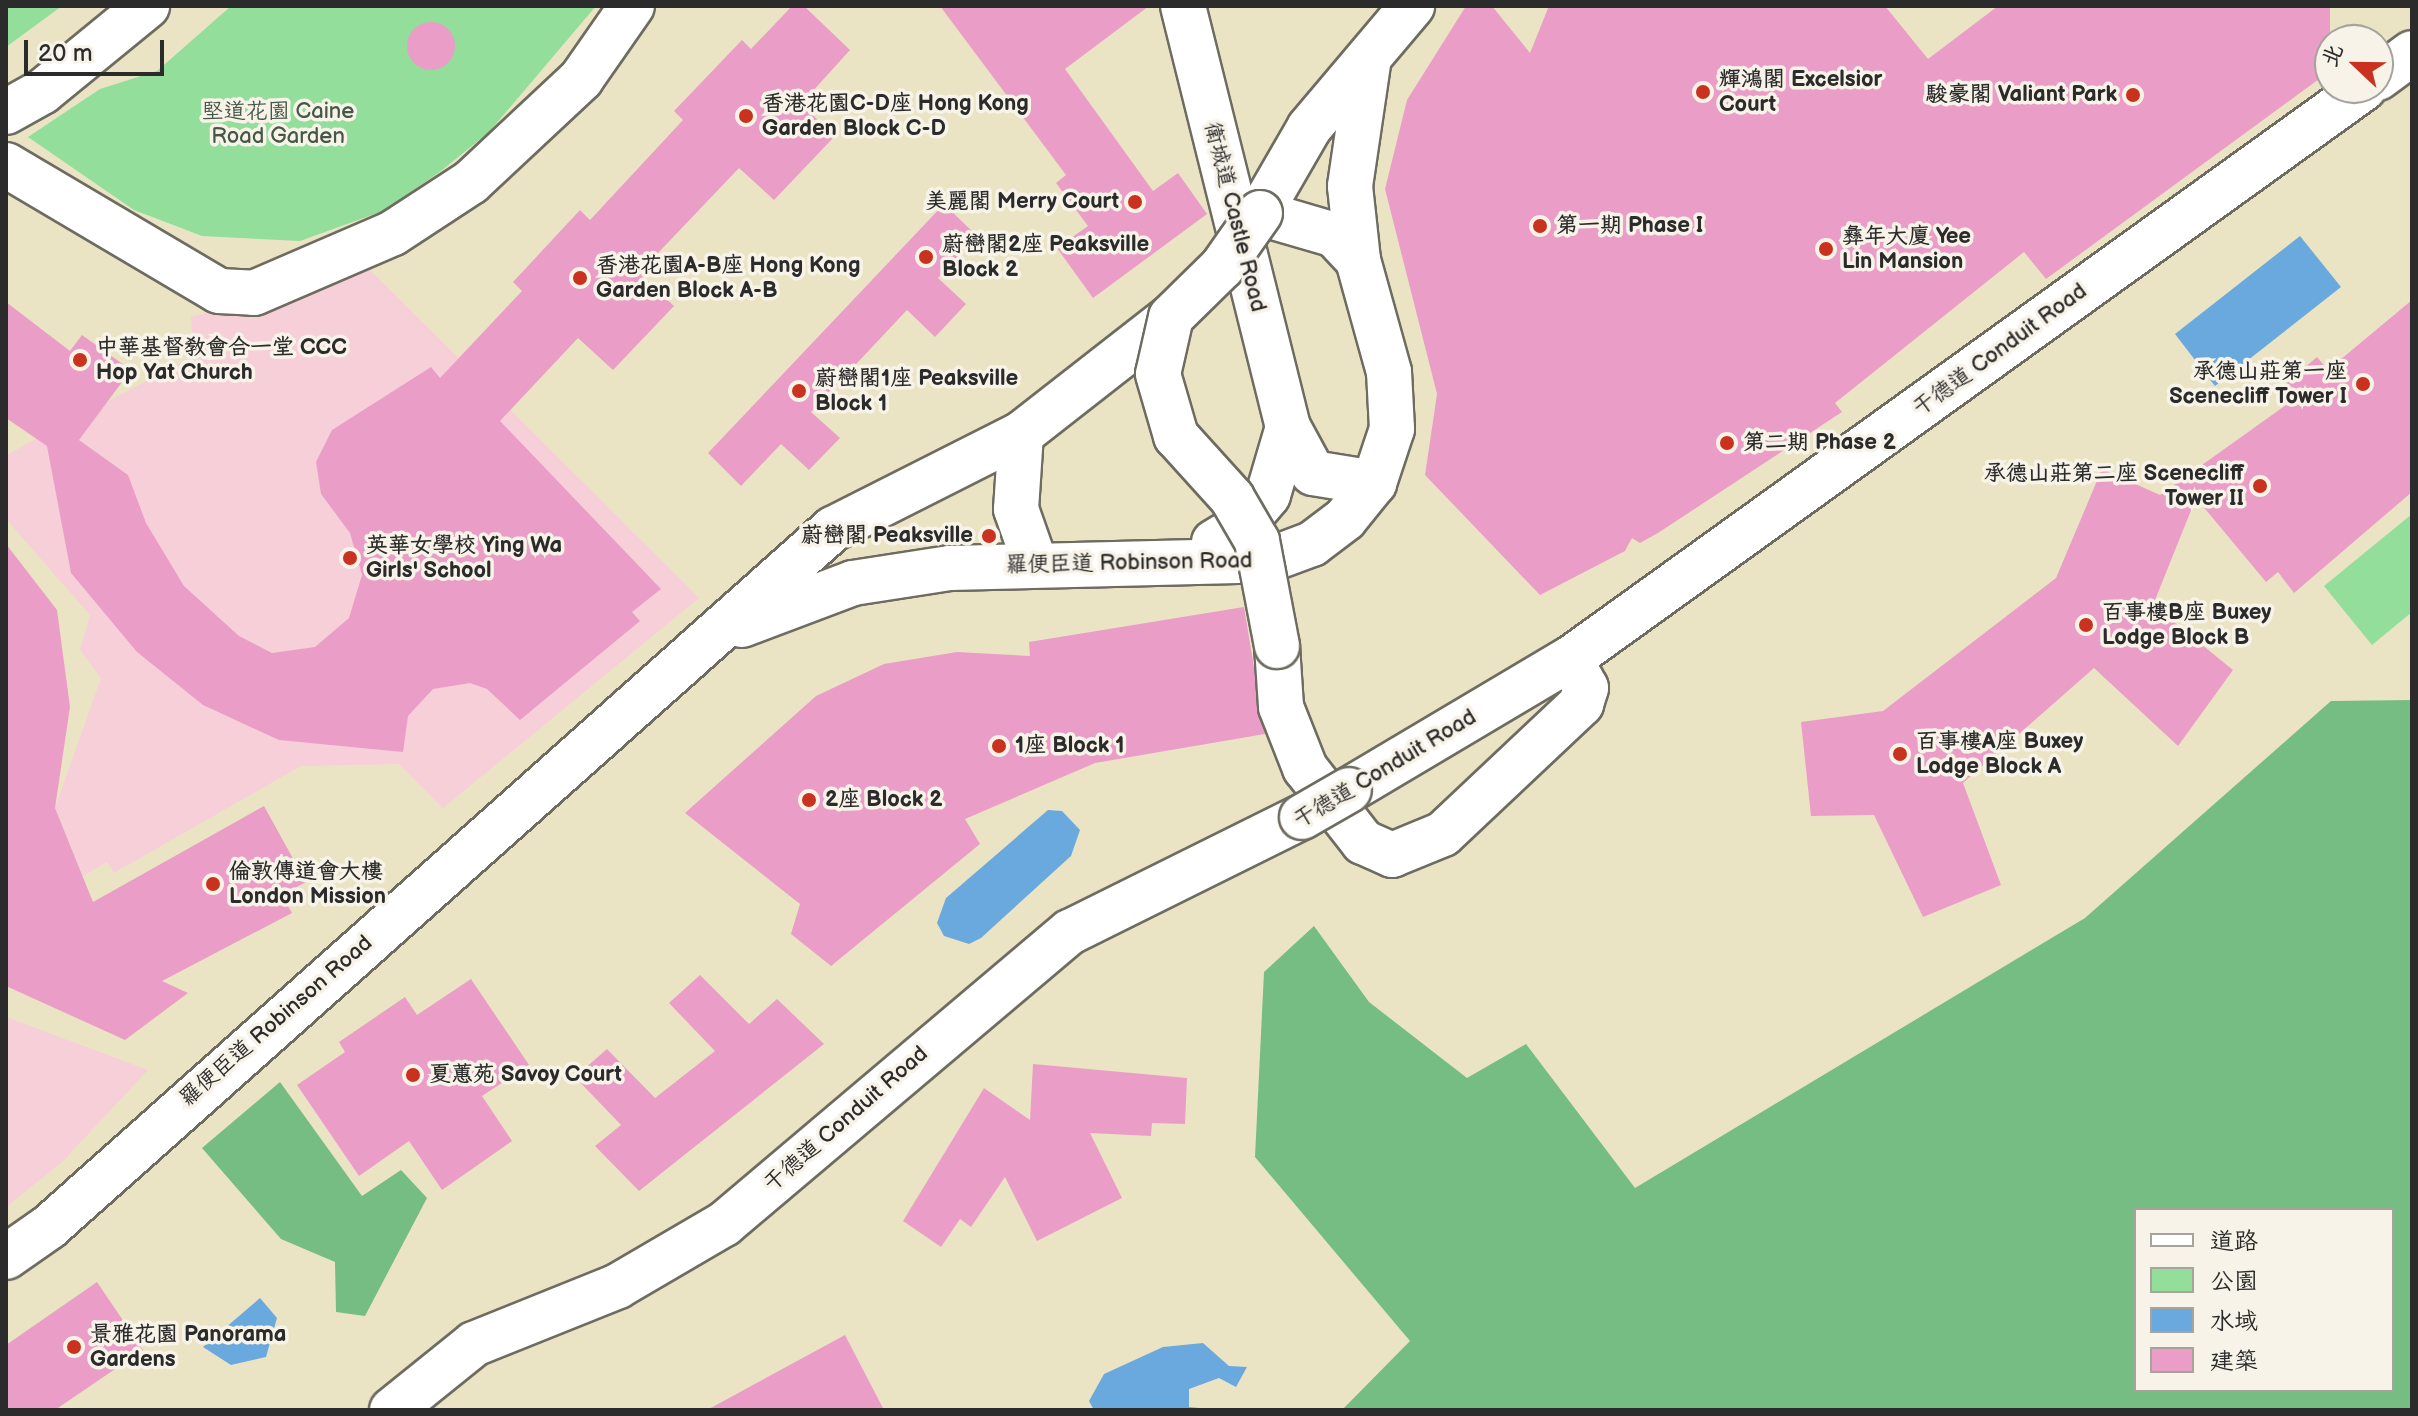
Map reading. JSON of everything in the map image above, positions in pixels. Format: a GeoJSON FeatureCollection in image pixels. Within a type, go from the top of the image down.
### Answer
{"type":"FeatureCollection","features":[{"type":"Feature","properties":{"kind":"street"},"geometry":{"type":"LineString","coordinates":[[6,112],[42,92],[147,6]]}},
{"type":"Feature","properties":{"kind":"street"},"geometry":{"type":"LineString","coordinates":[[6,165],[206,285],[254,293],[393,233],[471,182],[581,79],[632,6]]}},
{"type":"Feature","properties":{"kind":"street","name":"衛城道 Castle Road"},"geometry":{"type":"LineString","coordinates":[[1183,6],[1288,427],[1313,473],[1374,483]]}},
{"type":"Feature","properties":{"kind":"street","name":"羅便臣道 Robinson Road"},"geometry":{"type":"LineString","coordinates":[[6,1257],[49,1227],[246,1046],[725,632],[804,554],[869,506],[1021,434],[1171,317],[1222,267],[1260,213],[1309,128],[1368,64],[1412,6]]}},
{"type":"Feature","properties":{"kind":"street"},"geometry":{"type":"LineString","coordinates":[[2394,66],[2412,53]]}},
{"type":"Feature","properties":{"kind":"street","name":"羅便臣道 Robinson Road"},"geometry":{"type":"LineString","coordinates":[[725,632],[853,583],[1035,563],[1169,563],[1291,554],[1345,519],[1374,483],[1394,398],[1358,260],[1350,186],[1368,64]]}},
{"type":"Feature","properties":{"kind":"street","name":"干德道 Conduit Road"},"geometry":{"type":"LineString","coordinates":[[392,1410],[474,1344],[618,1286],[724,1224],[1070,932],[1302,817],[1570,659],[2342,104]]}},
{"type":"Feature","properties":{"kind":"street"},"geometry":{"type":"LineString","coordinates":[[1260,213],[1335,235],[1358,260]]}},
{"type":"Feature","properties":{"kind":"street"},"geometry":{"type":"LineString","coordinates":[[1171,317],[1158,374],[1161,405],[1176,436],[1232,498],[1257,541],[1277,646],[1281,707],[1305,768],[1363,842],[1392,855],[1443,834],[1581,704],[1586,688],[1570,659]]}},
{"type":"Feature","properties":{"kind":"street","name":"衛城道 Castle Road"},"geometry":{"type":"LineString","coordinates":[[1169,563],[1231,534],[1255,513],[1278,475],[1288,427]]}},
{"type":"Feature","properties":{"kind":"street"},"geometry":{"type":"LineString","coordinates":[[1021,434],[1016,509],[1035,563]]}},
{"type":"Feature","properties":{"kind":"shaded area","name":"英華女學校 Ying Wa Girls' School"},"geometry":{"type":"Polygon","coordinates":[[[367,267],[699,598],[443,808],[399,764],[301,766],[114,873],[107,862],[83,876],[55,808],[101,678],[80,650],[90,615],[6,519],[6,455],[194,356],[191,317],[367,267]]]}},
{"type":"Feature","properties":{"kind":"shaded area"},"geometry":{"type":"Polygon","coordinates":[[[6,1017],[148,1070],[62,1162],[6,1207],[6,1017]]]}},
{"type":"Feature","properties":{"kind":"green space"},"geometry":{"type":"Polygon","coordinates":[[[6,6],[62,6],[6,47],[6,6]]]}},
{"type":"Feature","properties":{"kind":"green space","name":"堅道花園 Caine Road Garden"},"geometry":{"type":"Polygon","coordinates":[[[231,6],[596,6],[489,132],[441,171],[383,211],[300,241],[202,236],[134,210],[28,137],[100,89],[157,71],[231,6]]]}},
{"type":"Feature","properties":{"kind":"green space"},"geometry":{"type":"Polygon","coordinates":[[[2412,514],[2412,612],[2372,645],[2324,586],[2412,514]]]}},
{"type":"Feature","properties":{"kind":"green space"},"geometry":{"type":"Polygon","coordinates":[[[2412,700],[2412,1410],[1342,1410],[1410,1341],[1255,1157],[1264,972],[1314,926],[1369,1002],[1467,1078],[1526,1044],[1635,1188],[2085,918],[2331,701],[2412,700]]]}},
{"type":"Feature","properties":{"kind":"green space"},"geometry":{"type":"Polygon","coordinates":[[[280,1082],[362,1196],[401,1170],[427,1198],[365,1316],[336,1312],[335,1262],[281,1239],[202,1148],[280,1082]]]}},
{"type":"Feature","properties":{"kind":"water"},"geometry":{"type":"Polygon","coordinates":[[[2300,236],[2341,287],[2215,386],[2175,334],[2300,236]]]}},
{"type":"Feature","properties":{"kind":"water"},"geometry":{"type":"Polygon","coordinates":[[[1048,810],[1062,811],[1080,830],[1071,856],[981,938],[969,944],[944,936],[937,923],[946,898],[1048,810]]]}},
{"type":"Feature","properties":{"kind":"water"},"geometry":{"type":"Polygon","coordinates":[[[260,1298],[277,1318],[266,1357],[231,1365],[203,1347],[260,1298]]]}},
{"type":"Feature","properties":{"kind":"water"},"geometry":{"type":"Polygon","coordinates":[[[1203,1343],[1229,1366],[1247,1367],[1236,1387],[1219,1378],[1189,1389],[1189,1407],[1221,1410],[1094,1410],[1089,1401],[1104,1374],[1163,1347],[1203,1343]]]}},
{"type":"Feature","properties":{"kind":"building","name":"英華女學校 Ying Wa Girls' School"},"geometry":{"type":"Polygon","coordinates":[[[792,6],[804,6],[850,50],[801,104],[835,136],[774,200],[739,168],[639,273],[674,306],[613,370],[578,338],[500,421],[661,589],[632,612],[640,621],[520,720],[487,689],[470,683],[433,689],[408,716],[403,752],[279,740],[203,705],[137,652],[71,573],[47,446],[6,418],[6,302],[70,351],[82,335],[131,370],[79,440],[128,475],[146,523],[184,586],[239,636],[272,653],[315,647],[349,618],[362,575],[350,533],[321,494],[316,462],[332,430],[431,367],[440,378],[522,291],[513,282],[580,210],[590,220],[683,120],[674,111],[742,40],[751,49],[792,6]]]}},
{"type":"Feature","properties":{"kind":"building"},"geometry":{"type":"Polygon","coordinates":[[[940,6],[1149,6],[1065,69],[1153,191],[1178,173],[1207,214],[1093,298],[1057,248],[1088,226],[1056,183],[1066,175],[940,6]]]}},
{"type":"Feature","properties":{"kind":"building"},"geometry":{"type":"Polygon","coordinates":[[[1466,6],[1492,6],[1530,53],[1549,6],[1885,6],[1928,59],[1998,6],[2330,6],[2330,24],[2314,24],[2314,83],[2046,279],[2024,252],[1835,403],[1842,412],[1658,533],[1640,543],[1632,538],[1625,551],[1540,595],[1425,475],[1437,394],[1385,189],[1407,100],[1466,6]]]}},
{"type":"Feature","properties":{"kind":"building"},"geometry":{"type":"Polygon","coordinates":[[[431,22],[448,29],[455,46],[448,63],[431,70],[414,63],[407,46],[414,29],[431,22]]]}},
{"type":"Feature","properties":{"kind":"building"},"geometry":{"type":"Polygon","coordinates":[[[944,204],[977,236],[938,278],[966,304],[935,337],[907,310],[811,412],[840,438],[809,470],[781,444],[741,486],[708,453],[944,204]]]}},
{"type":"Feature","properties":{"kind":"building"},"geometry":{"type":"Polygon","coordinates":[[[2412,300],[2412,492],[2294,593],[2278,572],[2266,582],[2196,498],[2153,605],[2233,670],[2178,746],[2094,668],[1963,783],[2001,885],[1923,917],[1874,815],[1811,816],[1801,722],[1883,711],[2056,578],[2102,469],[2160,495],[2286,405],[2276,392],[2317,357],[2328,370],[2412,300]]]}},
{"type":"Feature","properties":{"kind":"building"},"geometry":{"type":"Polygon","coordinates":[[[6,544],[57,610],[70,707],[55,808],[93,902],[264,806],[306,882],[282,895],[292,913],[162,981],[188,993],[125,1040],[6,986],[6,544]]]}},
{"type":"Feature","properties":{"kind":"building"},"geometry":{"type":"Polygon","coordinates":[[[1244,607],[1265,734],[1095,763],[965,819],[980,844],[831,966],[791,934],[800,904],[685,813],[816,696],[884,664],[957,652],[1030,656],[1029,642],[1244,607]]]}},
{"type":"Feature","properties":{"kind":"building"},"geometry":{"type":"Polygon","coordinates":[[[700,975],[749,1024],[777,999],[824,1044],[639,1191],[595,1146],[621,1125],[575,1077],[607,1049],[655,1098],[715,1051],[669,1003],[700,975]]]}},
{"type":"Feature","properties":{"kind":"building","name":"夏蕙苑 Savoy Court"},"geometry":{"type":"Polygon","coordinates":[[[471,979],[529,1065],[482,1096],[512,1141],[442,1190],[409,1141],[359,1176],[297,1085],[345,1052],[339,1042],[405,997],[417,1015],[471,979]]]}},
{"type":"Feature","properties":{"kind":"building"},"geometry":{"type":"Polygon","coordinates":[[[1033,1064],[1187,1078],[1185,1124],[1152,1123],[1151,1136],[1090,1133],[1122,1198],[1037,1241],[1005,1177],[971,1227],[960,1219],[941,1247],[903,1221],[984,1088],[1030,1120],[1033,1064]]]}},
{"type":"Feature","properties":{"kind":"building","name":"景雅花園 Panorama Gardens"},"geometry":{"type":"Polygon","coordinates":[[[97,1282],[143,1350],[55,1410],[6,1410],[6,1345],[97,1282]]]}},
{"type":"Feature","properties":{"kind":"building"},"geometry":{"type":"Polygon","coordinates":[[[845,1335],[884,1410],[707,1410],[845,1335]]]}},
{"type":"Feature","properties":{"kind":"place","name":"輝鴻閣 Excelsior Court"},"geometry":{"type":"Point","coordinates":[1703,92]}},
{"type":"Feature","properties":{"kind":"place","name":"駿豪閣 Valiant Park"},"geometry":{"type":"Point","coordinates":[2133,95]}},
{"type":"Feature","properties":{"kind":"place","name":"香港花園C-D座 Hong Kong Garden Block C-D"},"geometry":{"type":"Point","coordinates":[746,116]}},
{"type":"Feature","properties":{"kind":"place","name":"美麗閣 Merry Court"},"geometry":{"type":"Point","coordinates":[1135,202]}},
{"type":"Feature","properties":{"kind":"place","name":"第一期 Phase I"},"geometry":{"type":"Point","coordinates":[1540,226]}},
{"type":"Feature","properties":{"kind":"place","name":"彝年大廈 Yee Lin Mansion"},"geometry":{"type":"Point","coordinates":[1826,249]}},
{"type":"Feature","properties":{"kind":"place","name":"蔚巒閣2座 Peaksville Block 2"},"geometry":{"type":"Point","coordinates":[926,257]}},
{"type":"Feature","properties":{"kind":"place","name":"香港花園A-B座 Hong Kong Garden Block A-B"},"geometry":{"type":"Point","coordinates":[580,278]}},
{"type":"Feature","properties":{"kind":"place","name":"中華基督教會合一堂 CCC Hop Yat Church"},"geometry":{"type":"Point","coordinates":[80,360]}},
{"type":"Feature","properties":{"kind":"place","name":"承德山莊第一座 Scenecliff Tower I"},"geometry":{"type":"Point","coordinates":[2363,384]}},
{"type":"Feature","properties":{"kind":"place","name":"蔚巒閣1座 Peaksville Block 1"},"geometry":{"type":"Point","coordinates":[799,391]}},
{"type":"Feature","properties":{"kind":"place","name":"第二期 Phase 2"},"geometry":{"type":"Point","coordinates":[1727,443]}},
{"type":"Feature","properties":{"kind":"place","name":"承德山莊第二座 Scenecliff Tower II"},"geometry":{"type":"Point","coordinates":[2260,486]}},
{"type":"Feature","properties":{"kind":"place","name":"蔚巒閣 Peaksville"},"geometry":{"type":"Point","coordinates":[989,536]}},
{"type":"Feature","properties":{"kind":"place","name":"英華女學校 Ying Wa Girls' School"},"geometry":{"type":"Point","coordinates":[350,558]}},
{"type":"Feature","properties":{"kind":"place","name":"百事樓B座 Buxey Lodge Block B"},"geometry":{"type":"Point","coordinates":[2086,625]}},
{"type":"Feature","properties":{"kind":"place","name":"1座 Block 1"},"geometry":{"type":"Point","coordinates":[999,746]}},
{"type":"Feature","properties":{"kind":"place","name":"百事樓A座 Buxey Lodge Block A"},"geometry":{"type":"Point","coordinates":[1900,754]}},
{"type":"Feature","properties":{"kind":"place","name":"2座 Block 2"},"geometry":{"type":"Point","coordinates":[809,800]}},
{"type":"Feature","properties":{"kind":"place","name":"倫敦傳道會大樓 London Mission"},"geometry":{"type":"Point","coordinates":[213,884]}},
{"type":"Feature","properties":{"kind":"place","name":"夏蕙苑 Savoy Court"},"geometry":{"type":"Point","coordinates":[413,1075]}},
{"type":"Feature","properties":{"kind":"place","name":"景雅花園 Panorama Gardens"},"geometry":{"type":"Point","coordinates":[74,1347]}}]}
